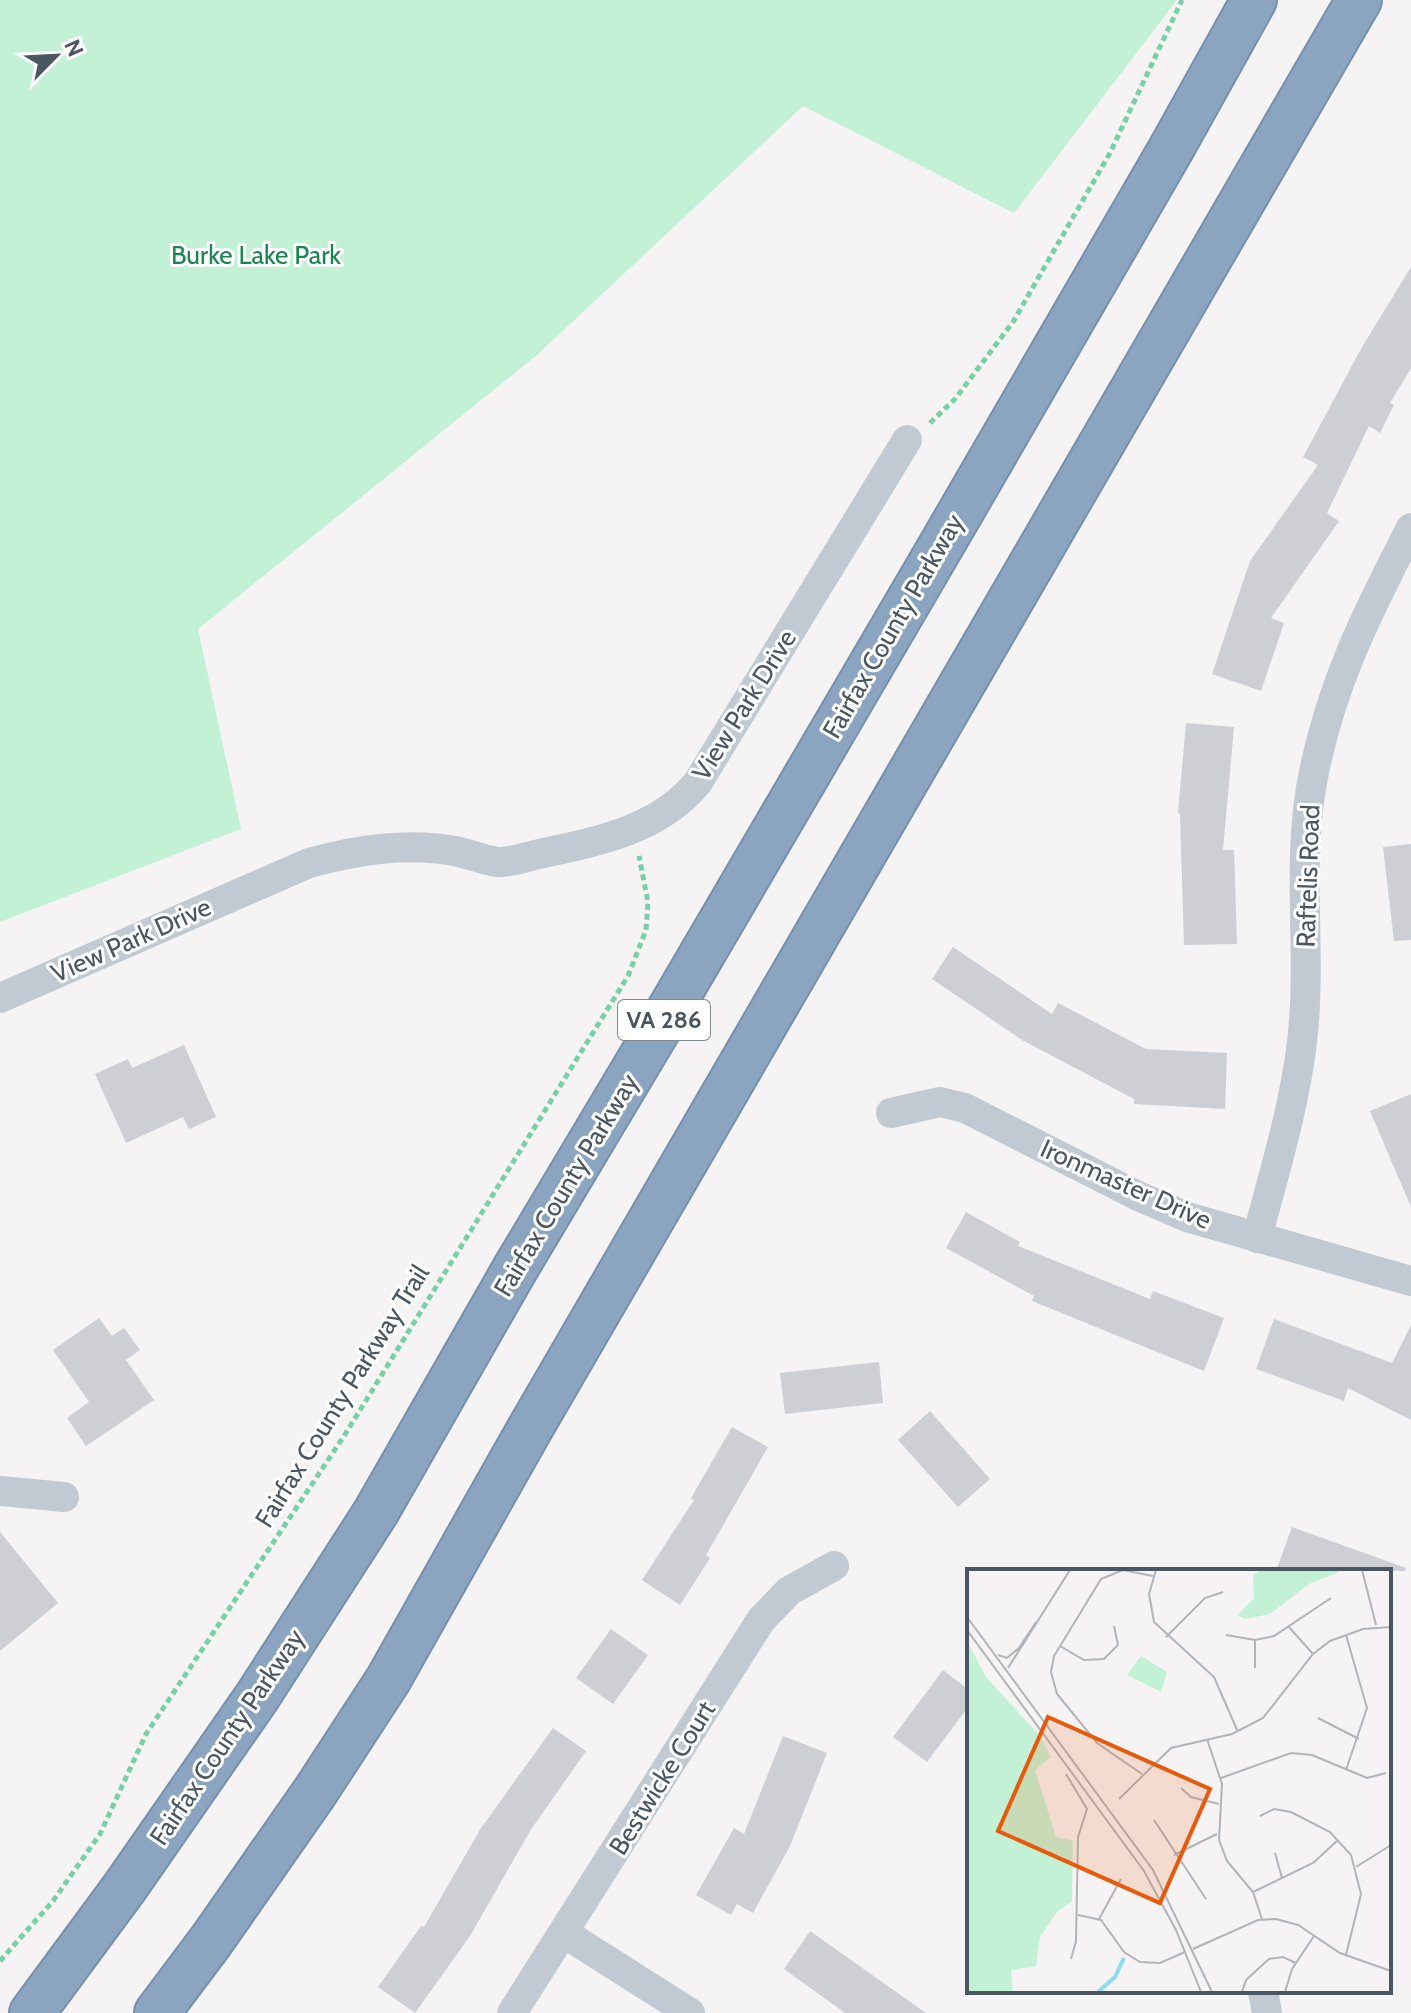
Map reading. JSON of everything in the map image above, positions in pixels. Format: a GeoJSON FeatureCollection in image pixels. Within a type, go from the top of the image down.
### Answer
{"type":"FeatureCollection","features":[{"type":"Feature","properties":{"kind":"highway","name":"Fairfax County Parkway"},"geometry":{"type":"LineString","coordinates":[[32,2013],[125,1887],[257,1697],[376,1512],[515,1269],[1013,421],[1254,0]]}},
{"type":"Feature","properties":{"kind":"highway"},"geometry":{"type":"LineString","coordinates":[[157,2013],[315,1792],[388,1680],[528,1432],[1359,0]]}},
{"type":"Feature","properties":{"kind":"street","name":"View Park Drive"},"geometry":{"type":"LineString","coordinates":[[0,998],[309,863],[353,851],[400,847],[454,851],[499,863],[600,841],[640,825],[670,808],[698,782],[907,440]]}},
{"type":"Feature","properties":{"kind":"street","name":"Raftelis Road"},"geometry":{"type":"LineString","coordinates":[[1257,1238],[1290,1109],[1302,1042],[1305,990],[1304,842],[1311,787],[1342,671],[1363,620],[1411,528]]}},
{"type":"Feature","properties":{"kind":"street","name":"Ironmaster Drive"},"geometry":{"type":"LineString","coordinates":[[891,1113],[940,1102],[965,1108],[1138,1196],[1187,1217],[1411,1281]]}},
{"type":"Feature","properties":{"kind":"street"},"geometry":{"type":"LineString","coordinates":[[0,1491],[64,1497]]}},
{"type":"Feature","properties":{"kind":"street","name":"Bestwicke Court"},"geometry":{"type":"LineString","coordinates":[[512,2013],[761,1620],[789,1591],[834,1566]]}},
{"type":"Feature","properties":{"kind":"street"},"geometry":{"type":"LineString","coordinates":[[564,1933],[690,2013]]}},
{"type":"Feature","properties":{"kind":"street"},"geometry":{"type":"LineString","coordinates":[[1263,1993],[1267,2013]]}},
{"type":"Feature","properties":{"kind":"path"},"geometry":{"type":"LineString","coordinates":[[907,440],[955,399],[1013,322],[1110,153],[1182,0]]}},
{"type":"Feature","properties":{"kind":"path","name":"Fairfax County Parkway Trail"},"geometry":{"type":"LineString","coordinates":[[0,1961],[53,1901],[100,1834],[146,1734],[344,1436],[628,976],[646,930],[648,902],[637,845],[640,825]]}},
{"type":"Feature","properties":{"kind":"green space","name":"Burke Lake Park"},"geometry":{"type":"Polygon","coordinates":[[[0,0],[1177,0],[1014,213],[803,106],[537,355],[198,629],[241,829],[0,922],[0,0]]]}},
{"type":"Feature","properties":{"kind":"building"},"geometry":{"type":"Polygon","coordinates":[[[1411,267],[1411,368],[1390,403],[1394,405],[1380,433],[1369,426],[1327,513],[1339,521],[1271,618],[1284,623],[1261,691],[1212,674],[1250,561],[1318,465],[1303,457],[1362,347],[1411,267]]]}},
{"type":"Feature","properties":{"kind":"building"},"geometry":{"type":"Polygon","coordinates":[[[1186,723],[1234,727],[1223,850],[1234,850],[1237,944],[1184,945],[1178,813],[1186,723]]]}},
{"type":"Feature","properties":{"kind":"building"},"geometry":{"type":"Polygon","coordinates":[[[1411,844],[1411,940],[1394,941],[1383,847],[1411,844]]]}},
{"type":"Feature","properties":{"kind":"building"},"geometry":{"type":"Polygon","coordinates":[[[953,947],[1052,1014],[1058,1003],[1146,1049],[1227,1053],[1225,1109],[1134,1104],[1134,1099],[1022,1040],[932,979],[953,947]]]}},
{"type":"Feature","properties":{"kind":"building"},"geometry":{"type":"Polygon","coordinates":[[[184,1045],[216,1117],[189,1129],[183,1117],[126,1143],[95,1074],[128,1059],[132,1068],[184,1045]]]}},
{"type":"Feature","properties":{"kind":"building"},"geometry":{"type":"Polygon","coordinates":[[[1411,1094],[1411,1207],[1370,1111],[1411,1094]]]}},
{"type":"Feature","properties":{"kind":"building"},"geometry":{"type":"Polygon","coordinates":[[[966,1212],[1020,1242],[1018,1246],[1150,1299],[1153,1291],[1224,1318],[1204,1371],[1032,1301],[1034,1296],[946,1248],[966,1212]]]}},
{"type":"Feature","properties":{"kind":"building"},"geometry":{"type":"Polygon","coordinates":[[[99,1318],[112,1336],[124,1328],[140,1350],[126,1360],[154,1400],[86,1446],[67,1418],[89,1402],[53,1350],[99,1318]]]}},
{"type":"Feature","properties":{"kind":"building"},"geometry":{"type":"Polygon","coordinates":[[[1274,1319],[1392,1363],[1411,1325],[1411,1420],[1348,1388],[1344,1401],[1256,1369],[1274,1319]]]}},
{"type":"Feature","properties":{"kind":"building"},"geometry":{"type":"Polygon","coordinates":[[[879,1362],[883,1403],[785,1414],[780,1373],[879,1362]]]}},
{"type":"Feature","properties":{"kind":"building"},"geometry":{"type":"Polygon","coordinates":[[[930,1411],[990,1479],[958,1507],[898,1440],[930,1411]]]}},
{"type":"Feature","properties":{"kind":"building"},"geometry":{"type":"Polygon","coordinates":[[[732,1427],[768,1447],[706,1555],[710,1558],[680,1605],[642,1580],[694,1500],[691,1498],[732,1427]]]}},
{"type":"Feature","properties":{"kind":"building"},"geometry":{"type":"Polygon","coordinates":[[[1292,1527],[1406,1568],[1405,1571],[1277,1569],[1292,1527]]]}},
{"type":"Feature","properties":{"kind":"building"},"geometry":{"type":"Polygon","coordinates":[[[0,1532],[58,1603],[0,1651],[0,1532]]]}},
{"type":"Feature","properties":{"kind":"building"},"geometry":{"type":"Polygon","coordinates":[[[611,1629],[648,1655],[613,1704],[576,1678],[611,1629]]]}},
{"type":"Feature","properties":{"kind":"building"},"geometry":{"type":"Polygon","coordinates":[[[943,1670],[967,1688],[967,1709],[927,1762],[893,1737],[943,1670]]]}},
{"type":"Feature","properties":{"kind":"building"},"geometry":{"type":"Polygon","coordinates":[[[553,1728],[586,1751],[530,1831],[470,1936],[415,2013],[378,1987],[421,1926],[424,1927],[481,1828],[553,1728]]]}},
{"type":"Feature","properties":{"kind":"building"},"geometry":{"type":"Polygon","coordinates":[[[783,1736],[827,1753],[790,1846],[753,1913],[737,1904],[731,1915],[696,1895],[734,1828],[744,1834],[783,1736]]]}},
{"type":"Feature","properties":{"kind":"building"},"geometry":{"type":"Polygon","coordinates":[[[810,1931],[926,2013],[845,2013],[784,1969],[810,1931]]]}}]}
